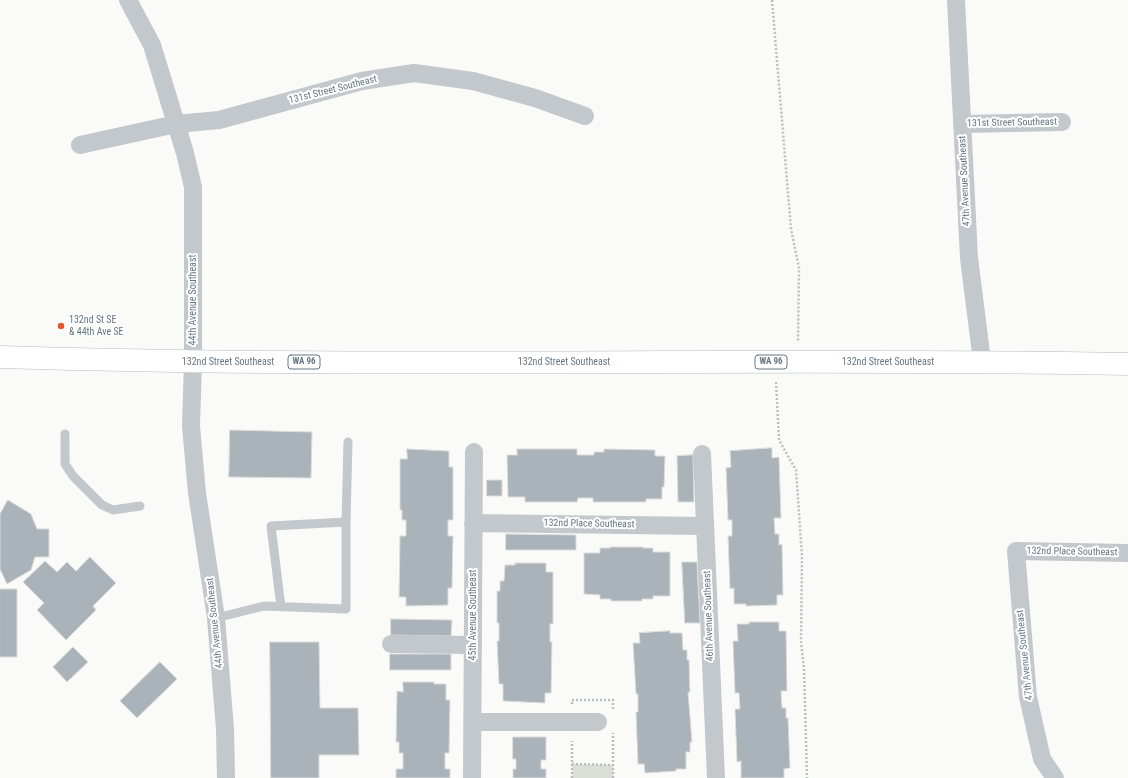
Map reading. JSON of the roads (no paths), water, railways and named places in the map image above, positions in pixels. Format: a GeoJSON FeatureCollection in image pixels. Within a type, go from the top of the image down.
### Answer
{"type":"FeatureCollection","features":[{"type":"Feature","properties":{"kind":"main road","name":"132nd Street Southeast"},"geometry":{"type":"LineString","coordinates":[[0,357],[193,362],[982,361],[1128,364]]}},
{"type":"Feature","properties":{"kind":"street","name":"44th Avenue Southeast"},"geometry":{"type":"LineString","coordinates":[[128,0],[152,45],[193,187],[193,362],[191,426],[197,493],[216,618],[225,729],[226,778]]}},
{"type":"Feature","properties":{"kind":"street","name":"47th Avenue Southeast"},"geometry":{"type":"LineString","coordinates":[[956,0],[969,258],[982,361]]}},
{"type":"Feature","properties":{"kind":"street","name":"131st Street Southeast"},"geometry":{"type":"LineString","coordinates":[[80,145],[176,124],[219,120],[362,81],[414,73],[473,81],[535,98],[585,116]]}},
{"type":"Feature","properties":{"kind":"street","name":"131st Street Southeast"},"geometry":{"type":"LineString","coordinates":[[962,124],[1062,122]]}},
{"type":"Feature","properties":{"kind":"street","name":"45th Avenue Southeast"},"geometry":{"type":"LineString","coordinates":[[472,778],[474,452]]}},
{"type":"Feature","properties":{"kind":"street","name":"46th Avenue Southeast"},"geometry":{"type":"LineString","coordinates":[[702,454],[716,778]]}},
{"type":"Feature","properties":{"kind":"street","name":"132nd Place Southeast"},"geometry":{"type":"LineString","coordinates":[[473,523],[705,526]]}},
{"type":"Feature","properties":{"kind":"street","name":"47th Avenue Southeast"},"geometry":{"type":"LineString","coordinates":[[1016,551],[1028,697],[1042,759],[1055,778]]}},
{"type":"Feature","properties":{"kind":"street","name":"132nd Place Southeast"},"geometry":{"type":"LineString","coordinates":[[1016,551],[1128,553]]}},
{"type":"Feature","properties":{"kind":"street"},"geometry":{"type":"LineString","coordinates":[[391,644],[473,645]]}},
{"type":"Feature","properties":{"kind":"street"},"geometry":{"type":"LineString","coordinates":[[473,722],[598,722]]}},
{"type":"Feature","properties":{"kind":"lane"},"geometry":{"type":"LineString","coordinates":[[65,434],[65,464],[82,486],[102,505],[113,510],[140,506]]}},
{"type":"Feature","properties":{"kind":"lane"},"geometry":{"type":"LineString","coordinates":[[216,618],[264,606],[346,609],[348,442]]}},
{"type":"Feature","properties":{"kind":"lane"},"geometry":{"type":"LineString","coordinates":[[281,607],[271,526],[346,522]]}},
{"type":"Feature","properties":{"kind":"place","name":"132nd St SE & 44th Ave SE"},"geometry":{"type":"Point","coordinates":[61,326]}}]}
